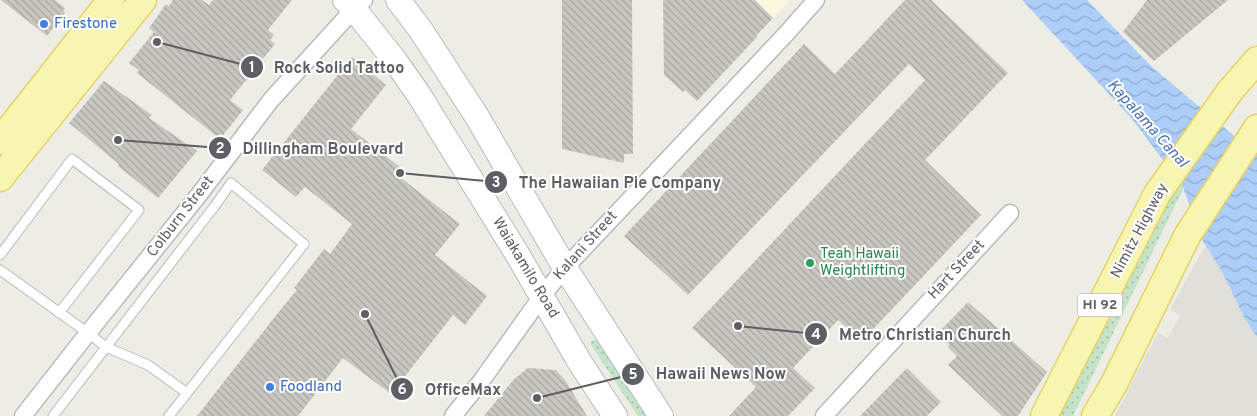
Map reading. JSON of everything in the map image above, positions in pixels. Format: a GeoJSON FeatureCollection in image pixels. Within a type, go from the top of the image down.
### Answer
{"type":"FeatureCollection","features":[{"type":"Feature","properties":{"kind":"main road"},"geometry":{"type":"LineString","coordinates":[[0,140],[111,0]]}},
{"type":"Feature","properties":{"kind":"main road"},"geometry":{"type":"LineString","coordinates":[[0,178],[143,0]]}},
{"type":"Feature","properties":{"kind":"main road"},"geometry":{"type":"LineString","coordinates":[[398,0],[420,29],[476,115],[565,268],[662,416]]}},
{"type":"Feature","properties":{"kind":"main road","name":"Waiakamilo Road"},"geometry":{"type":"LineString","coordinates":[[354,3],[419,95],[542,296],[579,361],[615,416]]}},
{"type":"Feature","properties":{"kind":"main road","name":"Nimitz Highway"},"geometry":{"type":"LineString","coordinates":[[1044,416],[1156,194],[1230,91],[1257,60]]}},
{"type":"Feature","properties":{"kind":"main road","name":"HI 92"},"geometry":{"type":"LineString","coordinates":[[1095,416],[1114,384],[1187,236],[1257,128]]}},
{"type":"Feature","properties":{"kind":"street","name":"Kalani Street"},"geometry":{"type":"LineString","coordinates":[[453,416],[565,268],[816,0]]}},
{"type":"Feature","properties":{"kind":"street","name":"Colburn Street"},"geometry":{"type":"LineString","coordinates":[[23,416],[198,196],[270,100],[354,3]]}},
{"type":"Feature","properties":{"kind":"street","name":"Hart Street"},"geometry":{"type":"LineString","coordinates":[[824,416],[1010,213]]}},
{"type":"Feature","properties":{"kind":"lane"},"geometry":{"type":"LineString","coordinates":[[0,254],[72,159],[138,210],[59,313]]}},
{"type":"Feature","properties":{"kind":"lane"},"geometry":{"type":"LineString","coordinates":[[52,416],[231,183],[304,244],[169,416]]}},
{"type":"Feature","properties":{"kind":"lane"},"geometry":{"type":"LineString","coordinates":[[198,196],[214,207]]}},
{"type":"Feature","properties":{"kind":"lane"},"geometry":{"type":"LineString","coordinates":[[0,270],[106,348],[148,365],[187,393]]}},
{"type":"Feature","properties":{"kind":"shaded area"},"geometry":{"type":"Polygon","coordinates":[[[755,0],[790,0],[773,18],[755,0]]]}},
{"type":"Feature","properties":{"kind":"shaded area"},"geometry":{"type":"Polygon","coordinates":[[[1206,246],[1221,270],[1246,321],[1257,337],[1257,416],[1115,416],[1158,333],[1168,338],[1180,315],[1170,310],[1206,246]]]}},
{"type":"Feature","properties":{"kind":"green space"},"geometry":{"type":"Polygon","coordinates":[[[1172,171],[1184,187],[1073,416],[1051,416],[1172,171]]]}},
{"type":"Feature","properties":{"kind":"green space"},"geometry":{"type":"Polygon","coordinates":[[[600,339],[653,416],[638,416],[591,345],[591,341],[600,339]]]}},
{"type":"Feature","properties":{"kind":"water","name":"Kapalama Canal"},"geometry":{"type":"Polygon","coordinates":[[[1022,0],[1087,0],[1152,67],[1257,155],[1257,337],[1246,321],[1221,270],[1201,238],[1183,187],[1133,120],[1022,0]]]}},
{"type":"Feature","properties":{"kind":"building","name":"Firestone"},"geometry":{"type":"Polygon","coordinates":[[[1,0],[55,0],[65,8],[63,11],[65,13],[47,36],[1,0]]]}},
{"type":"Feature","properties":{"kind":"building"},"geometry":{"type":"Polygon","coordinates":[[[173,0],[202,0],[209,5],[213,0],[292,0],[268,30],[274,35],[270,40],[275,44],[230,100],[243,110],[220,139],[137,73],[139,70],[129,63],[154,32],[149,28],[166,4],[169,6],[173,0]]]}},
{"type":"Feature","properties":{"kind":"building"},"geometry":{"type":"Polygon","coordinates":[[[562,0],[632,0],[633,154],[624,154],[624,163],[562,149],[562,0]]]}},
{"type":"Feature","properties":{"kind":"building"},"geometry":{"type":"Polygon","coordinates":[[[663,0],[755,0],[773,18],[697,101],[685,90],[683,92],[664,75],[663,0]]]}},
{"type":"Feature","properties":{"kind":"building"},"geometry":{"type":"Polygon","coordinates":[[[905,0],[931,0],[1008,73],[925,160],[981,215],[862,341],[838,320],[793,368],[815,388],[788,416],[729,416],[756,387],[692,328],[925,80],[909,64],[688,295],[624,236],[804,44],[835,74],[905,0]]]}},
{"type":"Feature","properties":{"kind":"building"},"geometry":{"type":"Polygon","coordinates":[[[1147,0],[1228,0],[1154,61],[1123,32],[1147,0]]]}},
{"type":"Feature","properties":{"kind":"building"},"geometry":{"type":"Polygon","coordinates":[[[352,57],[386,85],[351,129],[406,172],[401,178],[460,224],[435,255],[487,296],[465,325],[453,315],[391,394],[343,358],[298,416],[197,416],[297,290],[294,288],[324,249],[330,254],[352,224],[305,187],[296,197],[262,170],[352,57]]]}},
{"type":"Feature","properties":{"kind":"building"},"geometry":{"type":"Polygon","coordinates":[[[104,81],[152,115],[149,118],[197,151],[158,198],[69,123],[104,81]]]}},
{"type":"Feature","properties":{"kind":"building"},"geometry":{"type":"Polygon","coordinates":[[[968,302],[1047,372],[1018,416],[1002,416],[948,365],[957,356],[938,333],[968,302]]]}},
{"type":"Feature","properties":{"kind":"building"},"geometry":{"type":"Polygon","coordinates":[[[528,368],[556,370],[565,380],[587,416],[484,416],[514,379],[528,368]]]}},
{"type":"Feature","properties":{"kind":"building"},"geometry":{"type":"Polygon","coordinates":[[[907,368],[941,402],[927,416],[860,416],[907,368]]]}},
{"type":"Feature","properties":{"kind":"place","name":"Firestone"},"geometry":{"type":"Point","coordinates":[44,24]}},
{"type":"Feature","properties":{"kind":"place","name":"Rock Solid Tattoo"},"geometry":{"type":"Point","coordinates":[157,42]}},
{"type":"Feature","properties":{"kind":"place","name":"Dillingham Boulevard"},"geometry":{"type":"Point","coordinates":[118,140]}},
{"type":"Feature","properties":{"kind":"place","name":"The Hawaiian Pie Company"},"geometry":{"type":"Point","coordinates":[400,173]}},
{"type":"Feature","properties":{"kind":"place","name":"Teah Hawaii Weightlifting"},"geometry":{"type":"Point","coordinates":[810,263]}},
{"type":"Feature","properties":{"kind":"place","name":"OfficeMax"},"geometry":{"type":"Point","coordinates":[365,314]}},
{"type":"Feature","properties":{"kind":"place","name":"Metro Christian Church"},"geometry":{"type":"Point","coordinates":[738,326]}},
{"type":"Feature","properties":{"kind":"place","name":"Foodland"},"geometry":{"type":"Point","coordinates":[270,387]}},
{"type":"Feature","properties":{"kind":"place","name":"Hawaii News Now"},"geometry":{"type":"Point","coordinates":[537,398]}}]}
